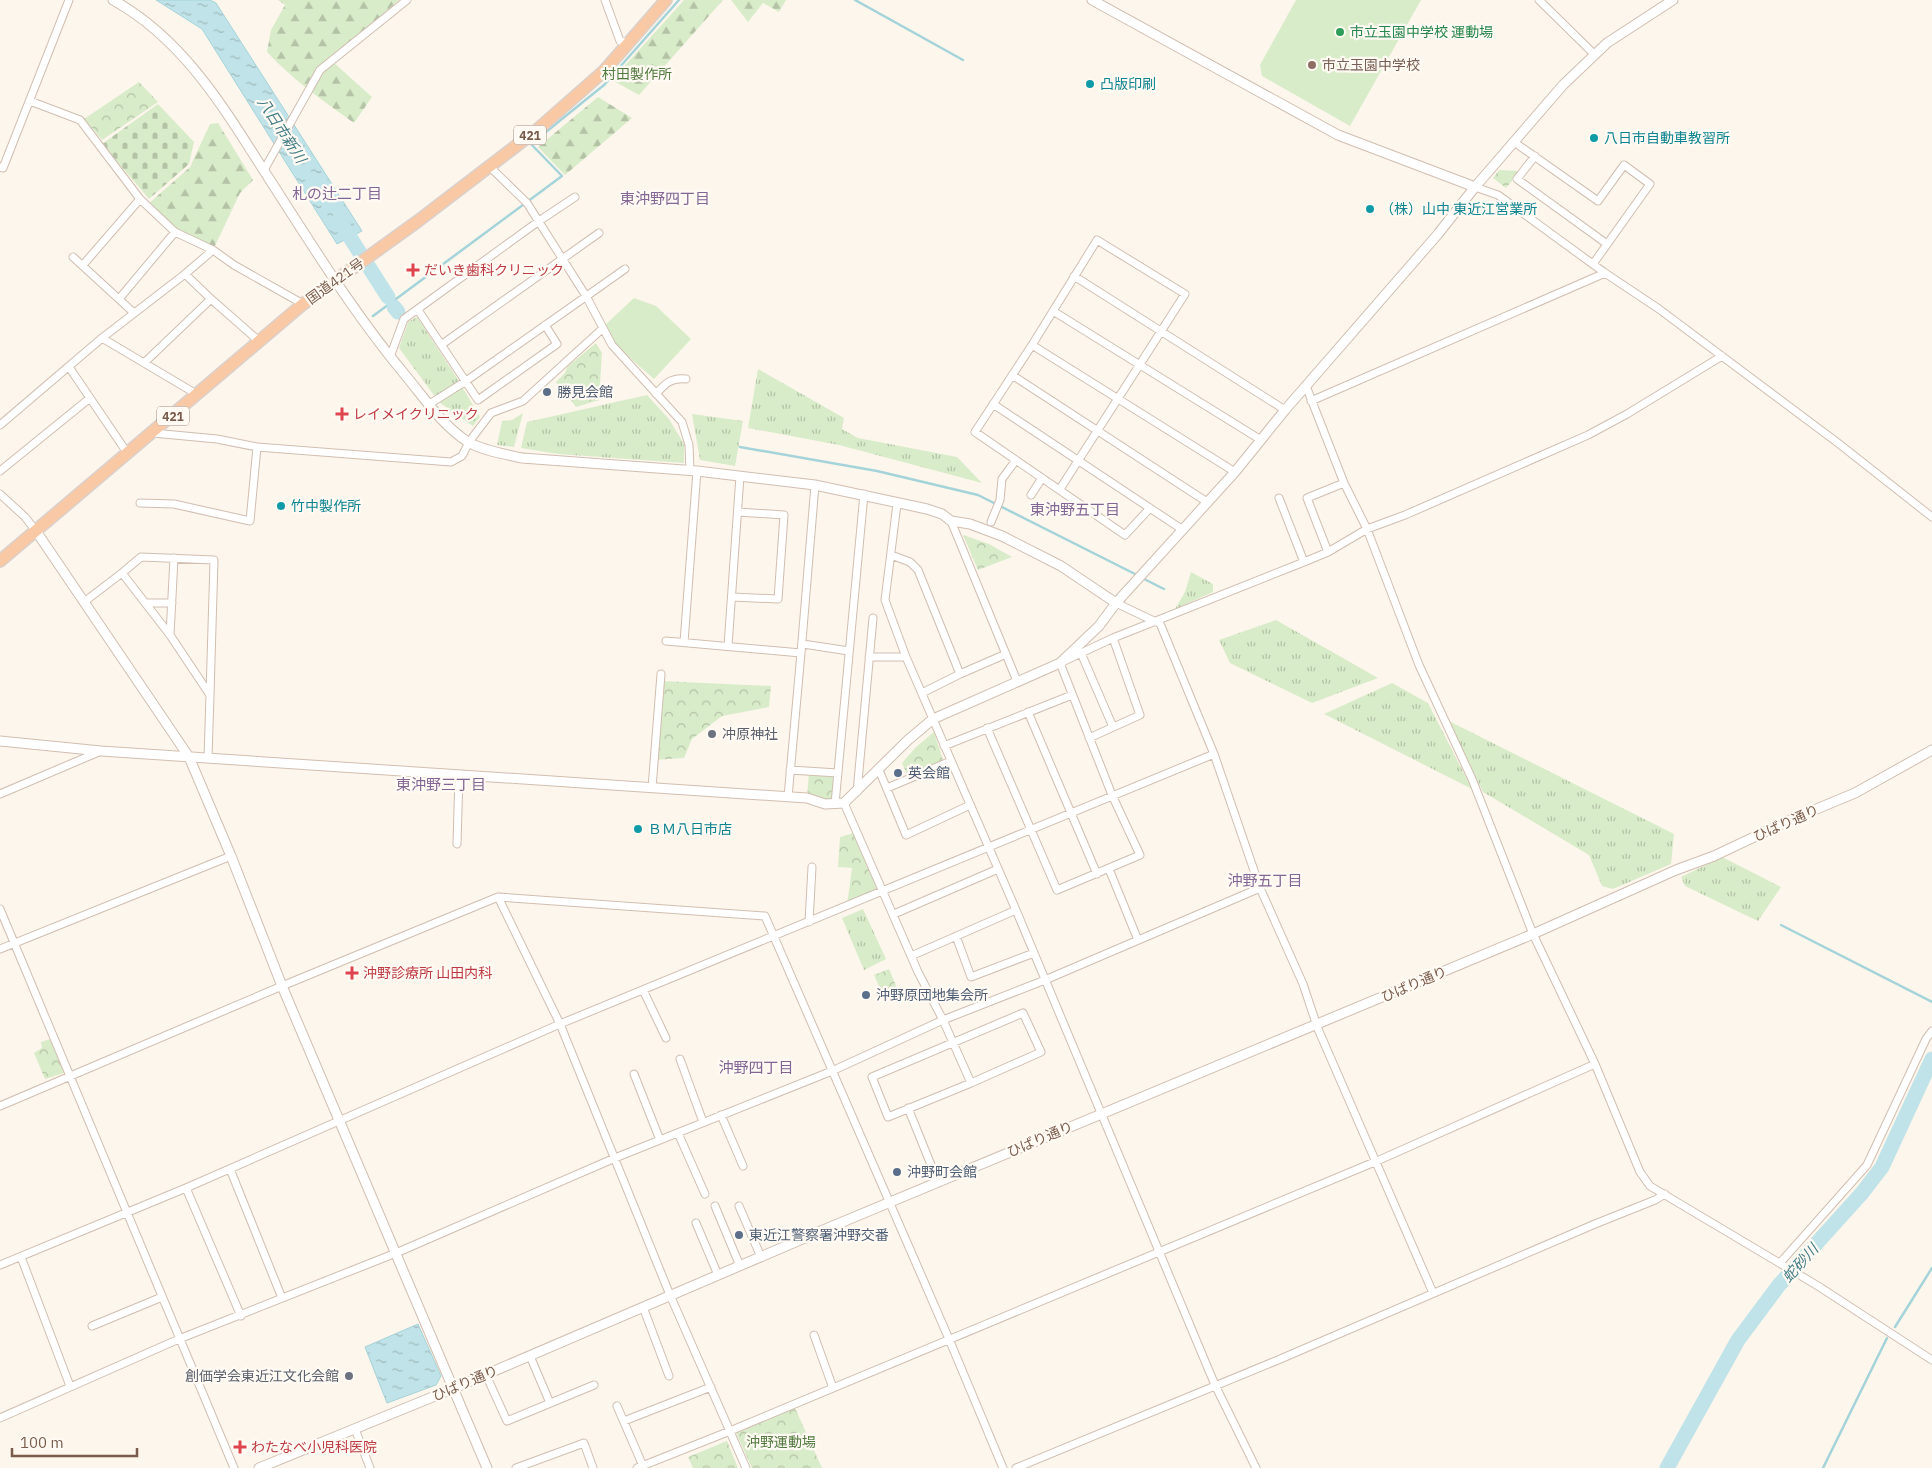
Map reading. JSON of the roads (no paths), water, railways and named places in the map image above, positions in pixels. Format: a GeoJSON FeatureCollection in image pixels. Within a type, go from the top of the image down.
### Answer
{"type":"FeatureCollection","features":[{"type":"Feature","properties":{"kind":"highway","name":"国道421号"},"geometry":{"type":"LineString","coordinates":[[0,561],[303,304],[490,167],[595,80],[666,0]]}},
{"type":"Feature","properties":{"kind":"street"},"geometry":{"type":"LineString","coordinates":[[0,167],[3,168],[69,0]]}},
{"type":"Feature","properties":{"kind":"street"},"geometry":{"type":"LineString","coordinates":[[113,0],[151,25],[185,57],[219,102],[366,327],[428,405],[469,442],[495,452],[522,458],[693,471],[815,485],[864,494],[942,514],[951,521],[970,524],[1002,536],[1061,566],[1116,603],[1157,622],[1214,754],[1260,888],[1303,984],[1317,1025],[1434,1293]]}},
{"type":"Feature","properties":{"kind":"street"},"geometry":{"type":"LineString","coordinates":[[264,170],[320,70],[407,0]]}},
{"type":"Feature","properties":{"kind":"street"},"geometry":{"type":"LineString","coordinates":[[605,0],[620,41],[628,43]]}},
{"type":"Feature","properties":{"kind":"street"},"geometry":{"type":"LineString","coordinates":[[1092,0],[1338,134],[1498,195],[1605,273],[1659,309],[1838,443],[1932,518]]}},
{"type":"Feature","properties":{"kind":"street"},"geometry":{"type":"LineString","coordinates":[[1540,0],[1594,54]]}},
{"type":"Feature","properties":{"kind":"street"},"geometry":{"type":"LineString","coordinates":[[1060,664],[1099,626],[1116,603],[1235,472],[1285,410],[1438,234],[1475,187],[1563,85],[1607,43],[1673,0]]}},
{"type":"Feature","properties":{"kind":"street"},"geometry":{"type":"LineString","coordinates":[[30,101],[80,120],[140,199],[175,232],[213,250],[234,265],[303,304]]}},
{"type":"Feature","properties":{"kind":"street"},"geometry":{"type":"LineString","coordinates":[[1514,142],[1598,201],[1624,165],[1650,184],[1593,264]]}},
{"type":"Feature","properties":{"kind":"street"},"geometry":{"type":"LineString","coordinates":[[1534,156],[1516,179],[1607,244]]}},
{"type":"Feature","properties":{"kind":"street"},"geometry":{"type":"LineString","coordinates":[[490,167],[527,203],[586,296],[612,345],[682,422],[689,445],[693,471],[684,642]]}},
{"type":"Feature","properties":{"kind":"street"},"geometry":{"type":"LineString","coordinates":[[390,357],[404,319],[575,197]]}},
{"type":"Feature","properties":{"kind":"street"},"geometry":{"type":"LineString","coordinates":[[84,265],[140,199]]}},
{"type":"Feature","properties":{"kind":"street"},"geometry":{"type":"LineString","coordinates":[[119,299],[175,232]]}},
{"type":"Feature","properties":{"kind":"street"},"geometry":{"type":"LineString","coordinates":[[441,345],[599,233]]}},
{"type":"Feature","properties":{"kind":"street"},"geometry":{"type":"LineString","coordinates":[[1060,489],[1185,294],[1097,240],[975,432],[1125,535],[1150,508]]}},
{"type":"Feature","properties":{"kind":"street"},"geometry":{"type":"LineString","coordinates":[[0,425],[102,338],[213,250]]}},
{"type":"Feature","properties":{"kind":"street"},"geometry":{"type":"LineString","coordinates":[[73,258],[84,265],[134,312]]}},
{"type":"Feature","properties":{"kind":"street"},"geometry":{"type":"LineString","coordinates":[[428,405],[466,381],[625,269]]}},
{"type":"Feature","properties":{"kind":"street"},"geometry":{"type":"LineString","coordinates":[[1311,400],[1605,273]]}},
{"type":"Feature","properties":{"kind":"street"},"geometry":{"type":"LineString","coordinates":[[185,274],[260,342]]}},
{"type":"Feature","properties":{"kind":"street"},"geometry":{"type":"LineString","coordinates":[[1074,276],[1285,410]]}},
{"type":"Feature","properties":{"kind":"street"},"geometry":{"type":"LineString","coordinates":[[144,363],[211,299]]}},
{"type":"Feature","properties":{"kind":"street"},"geometry":{"type":"LineString","coordinates":[[418,310],[478,400],[557,344],[545,325]]}},
{"type":"Feature","properties":{"kind":"street"},"geometry":{"type":"LineString","coordinates":[[1053,311],[1261,440]]}},
{"type":"Feature","properties":{"kind":"street"},"geometry":{"type":"LineString","coordinates":[[153,433],[217,439],[257,447],[452,462],[462,456],[469,442],[491,413],[523,401],[602,328]]}},
{"type":"Feature","properties":{"kind":"street"},"geometry":{"type":"LineString","coordinates":[[102,338],[198,395]]}},
{"type":"Feature","properties":{"kind":"street"},"geometry":{"type":"LineString","coordinates":[[1032,345],[1235,472]]}},
{"type":"Feature","properties":{"kind":"street"},"geometry":{"type":"LineString","coordinates":[[0,741],[101,751],[807,798],[825,804],[840,804],[856,792],[908,740],[933,719],[1060,664],[1113,638],[1328,552],[1367,529],[1405,515],[1588,435],[1627,414],[1722,356]]}},
{"type":"Feature","properties":{"kind":"street"},"geometry":{"type":"LineString","coordinates":[[69,367],[128,454]]}},
{"type":"Feature","properties":{"kind":"street"},"geometry":{"type":"LineString","coordinates":[[1012,376],[1207,502]]}},
{"type":"Feature","properties":{"kind":"street"},"geometry":{"type":"LineString","coordinates":[[656,394],[666,383],[675,378],[686,379]]}},
{"type":"Feature","properties":{"kind":"street"},"geometry":{"type":"LineString","coordinates":[[1306,386],[1344,483],[1367,529],[1419,665],[1472,779],[1533,934],[1595,1064],[1640,1172],[1650,1186],[1818,1286],[1932,1360]]}},
{"type":"Feature","properties":{"kind":"street"},"geometry":{"type":"LineString","coordinates":[[0,471],[90,398]]}},
{"type":"Feature","properties":{"kind":"street"},"geometry":{"type":"LineString","coordinates":[[993,404],[1183,530]]}},
{"type":"Feature","properties":{"kind":"street"},"geometry":{"type":"LineString","coordinates":[[140,504],[174,504],[250,521],[257,447]]}},
{"type":"Feature","properties":{"kind":"street"},"geometry":{"type":"LineString","coordinates":[[991,522],[1000,500],[1002,479],[1016,460]]}},
{"type":"Feature","properties":{"kind":"street"},"geometry":{"type":"LineString","coordinates":[[728,646],[740,476]]}},
{"type":"Feature","properties":{"kind":"street"},"geometry":{"type":"LineString","coordinates":[[1031,495],[1042,478]]}},
{"type":"Feature","properties":{"kind":"street"},"geometry":{"type":"LineString","coordinates":[[1328,552],[1307,498],[1344,483]]}},
{"type":"Feature","properties":{"kind":"street"},"geometry":{"type":"LineString","coordinates":[[788,797],[803,644],[815,485]]}},
{"type":"Feature","properties":{"kind":"street"},"geometry":{"type":"LineString","coordinates":[[0,494],[25,517],[36,531],[189,757],[338,1121],[396,1253],[486,1468]]}},
{"type":"Feature","properties":{"kind":"street"},"geometry":{"type":"LineString","coordinates":[[864,494],[838,773],[840,804],[894,914],[911,956],[943,1020],[971,1083]]}},
{"type":"Feature","properties":{"kind":"street"},"geometry":{"type":"LineString","coordinates":[[1279,498],[1304,562]]}},
{"type":"Feature","properties":{"kind":"street"},"geometry":{"type":"LineString","coordinates":[[897,504],[885,600],[906,657],[1034,952],[1215,1385],[1256,1468]]}},
{"type":"Feature","properties":{"kind":"street"},"geometry":{"type":"LineString","coordinates":[[732,597],[778,599],[784,515],[738,512]]}},
{"type":"Feature","properties":{"kind":"street"},"geometry":{"type":"LineString","coordinates":[[951,521],[1017,681]]}},
{"type":"Feature","properties":{"kind":"street"},"geometry":{"type":"LineString","coordinates":[[891,555],[910,562],[918,570],[960,674]]}},
{"type":"Feature","properties":{"kind":"street"},"geometry":{"type":"LineString","coordinates":[[84,602],[140,557],[214,560],[208,758]]}},
{"type":"Feature","properties":{"kind":"street"},"geometry":{"type":"LineString","coordinates":[[170,635],[174,558]]}},
{"type":"Feature","properties":{"kind":"street"},"geometry":{"type":"LineString","coordinates":[[122,572],[170,635],[210,694]]}},
{"type":"Feature","properties":{"kind":"street"},"geometry":{"type":"LineString","coordinates":[[146,603],[172,603]]}},
{"type":"Feature","properties":{"kind":"street"},"geometry":{"type":"LineString","coordinates":[[856,792],[873,618]]}},
{"type":"Feature","properties":{"kind":"street"},"geometry":{"type":"LineString","coordinates":[[1089,738],[1140,715],[1113,638]]}},
{"type":"Feature","properties":{"kind":"street"},"geometry":{"type":"LineString","coordinates":[[666,640],[802,652]]}},
{"type":"Feature","properties":{"kind":"street"},"geometry":{"type":"LineString","coordinates":[[803,644],[849,650]]}},
{"type":"Feature","properties":{"kind":"street"},"geometry":{"type":"LineString","coordinates":[[1081,653],[1113,727]]}},
{"type":"Feature","properties":{"kind":"street"},"geometry":{"type":"LineString","coordinates":[[922,692],[1006,654]]}},
{"type":"Feature","properties":{"kind":"street"},"geometry":{"type":"LineString","coordinates":[[869,657],[906,657]]}},
{"type":"Feature","properties":{"kind":"street"},"geometry":{"type":"LineString","coordinates":[[987,728],[1056,890],[1140,856],[1112,795],[1060,664]]}},
{"type":"Feature","properties":{"kind":"street"},"geometry":{"type":"LineString","coordinates":[[652,788],[661,674]]}},
{"type":"Feature","properties":{"kind":"street"},"geometry":{"type":"LineString","coordinates":[[944,746],[1072,695]]}},
{"type":"Feature","properties":{"kind":"street"},"geometry":{"type":"LineString","coordinates":[[1028,712],[1097,874]]}},
{"type":"Feature","properties":{"kind":"street","name":"ひばり通り"},"geometry":{"type":"LineString","coordinates":[[259,1468],[486,1375],[890,1202],[1533,934],[1855,793],[1932,750]]}},
{"type":"Feature","properties":{"kind":"street"},"geometry":{"type":"LineString","coordinates":[[0,794],[101,751]]}},
{"type":"Feature","properties":{"kind":"street"},"geometry":{"type":"LineString","coordinates":[[0,1265],[186,1188],[560,1024],[1214,754]]}},
{"type":"Feature","properties":{"kind":"street"},"geometry":{"type":"LineString","coordinates":[[887,788],[951,760]]}},
{"type":"Feature","properties":{"kind":"street"},"geometry":{"type":"LineString","coordinates":[[790,770],[838,773]]}},
{"type":"Feature","properties":{"kind":"street"},"geometry":{"type":"LineString","coordinates":[[879,770],[906,835],[970,805]]}},
{"type":"Feature","properties":{"kind":"street"},"geometry":{"type":"LineString","coordinates":[[457,844],[458,775]]}},
{"type":"Feature","properties":{"kind":"street"},"geometry":{"type":"LineString","coordinates":[[0,949],[231,856]]}},
{"type":"Feature","properties":{"kind":"street"},"geometry":{"type":"LineString","coordinates":[[809,922],[812,867]]}},
{"type":"Feature","properties":{"kind":"street"},"geometry":{"type":"LineString","coordinates":[[894,914],[998,869]]}},
{"type":"Feature","properties":{"kind":"street"},"geometry":{"type":"LineString","coordinates":[[1109,869],[1138,940]]}},
{"type":"Feature","properties":{"kind":"street"},"geometry":{"type":"LineString","coordinates":[[0,1418],[179,1339],[396,1253],[614,1158],[832,1071],[943,1020],[1045,980],[1260,888]]}},
{"type":"Feature","properties":{"kind":"street"},"geometry":{"type":"LineString","coordinates":[[498,897],[560,1024],[670,1295],[746,1468]]}},
{"type":"Feature","properties":{"kind":"street"},"geometry":{"type":"LineString","coordinates":[[0,1106],[282,986],[498,897],[765,916],[890,1202],[1003,1468]]}},
{"type":"Feature","properties":{"kind":"street"},"geometry":{"type":"LineString","coordinates":[[0,909],[234,1468]]}},
{"type":"Feature","properties":{"kind":"street"},"geometry":{"type":"LineString","coordinates":[[911,956],[1016,910]]}},
{"type":"Feature","properties":{"kind":"street"},"geometry":{"type":"LineString","coordinates":[[956,936],[971,977],[1034,952]]}},
{"type":"Feature","properties":{"kind":"street"},"geometry":{"type":"LineString","coordinates":[[643,990],[666,1038]]}},
{"type":"Feature","properties":{"kind":"street"},"geometry":{"type":"LineString","coordinates":[[1023,1014],[1041,1052],[888,1117],[872,1077],[953,1043],[1023,1014]]}},
{"type":"Feature","properties":{"kind":"street"},"geometry":{"type":"LineString","coordinates":[[1777,1261],[1866,1165],[1926,1039],[1932,1031]]}},
{"type":"Feature","properties":{"kind":"street"},"geometry":{"type":"LineString","coordinates":[[680,1059],[703,1122]]}},
{"type":"Feature","properties":{"kind":"street"},"geometry":{"type":"LineString","coordinates":[[617,1406],[640,1467],[834,1388],[1377,1160],[1595,1064]]}},
{"type":"Feature","properties":{"kind":"street"},"geometry":{"type":"LineString","coordinates":[[634,1074],[660,1140]]}},
{"type":"Feature","properties":{"kind":"street"},"geometry":{"type":"LineString","coordinates":[[908,1108],[938,1182]]}},
{"type":"Feature","properties":{"kind":"street"},"geometry":{"type":"LineString","coordinates":[[721,1115],[743,1166]]}},
{"type":"Feature","properties":{"kind":"street"},"geometry":{"type":"LineString","coordinates":[[678,1132],[705,1194]]}},
{"type":"Feature","properties":{"kind":"street"},"geometry":{"type":"LineString","coordinates":[[230,1169],[282,1298]]}},
{"type":"Feature","properties":{"kind":"street"},"geometry":{"type":"LineString","coordinates":[[186,1188],[241,1316]]}},
{"type":"Feature","properties":{"kind":"street"},"geometry":{"type":"LineString","coordinates":[[1016,1468],[1278,1360],[1655,1200],[1665,1194]]}},
{"type":"Feature","properties":{"kind":"street"},"geometry":{"type":"LineString","coordinates":[[715,1206],[740,1266]]}},
{"type":"Feature","properties":{"kind":"street"},"geometry":{"type":"LineString","coordinates":[[740,1206],[761,1257]]}},
{"type":"Feature","properties":{"kind":"street"},"geometry":{"type":"LineString","coordinates":[[696,1222],[718,1275]]}},
{"type":"Feature","properties":{"kind":"street"},"geometry":{"type":"LineString","coordinates":[[21,1256],[70,1386]]}},
{"type":"Feature","properties":{"kind":"street"},"geometry":{"type":"LineString","coordinates":[[92,1326],[162,1297]]}},
{"type":"Feature","properties":{"kind":"street"},"geometry":{"type":"LineString","coordinates":[[643,1307],[669,1376]]}},
{"type":"Feature","properties":{"kind":"street"},"geometry":{"type":"LineString","coordinates":[[814,1336],[834,1388]]}},
{"type":"Feature","properties":{"kind":"street"},"geometry":{"type":"LineString","coordinates":[[530,1356],[550,1403]]}},
{"type":"Feature","properties":{"kind":"street"},"geometry":{"type":"LineString","coordinates":[[486,1375],[507,1421],[594,1385]]}},
{"type":"Feature","properties":{"kind":"street"},"geometry":{"type":"LineString","coordinates":[[624,1422],[711,1387]]}},
{"type":"Feature","properties":{"kind":"street"},"geometry":{"type":"LineString","coordinates":[[355,1429],[370,1468]]}},
{"type":"Feature","properties":{"kind":"street"},"geometry":{"type":"LineString","coordinates":[[516,1468],[584,1444],[593,1468]]}},
{"type":"Feature","properties":{"kind":"water","name":"八日市新川"},"geometry":{"type":"Polygon","coordinates":[[[156,0],[210,0],[216,3],[362,231],[337,244],[202,29],[156,0]]]}},
{"type":"Feature","properties":{"kind":"water"},"geometry":{"type":"Polygon","coordinates":[[[418,1324],[441,1376],[436,1385],[387,1403],[365,1347],[418,1324]]]}},
{"type":"Feature","properties":{"kind":"waterway"},"geometry":{"type":"LineString","coordinates":[[373,316],[562,176],[531,144],[604,85],[679,0]]}},
{"type":"Feature","properties":{"kind":"waterway"},"geometry":{"type":"LineString","coordinates":[[855,0],[963,60]]}},
{"type":"Feature","properties":{"kind":"waterway","name":"八日市新川"},"geometry":{"type":"LineString","coordinates":[[339,220],[388,297]]}},
{"type":"Feature","properties":{"kind":"waterway","name":"八日市新川"},"geometry":{"type":"LineString","coordinates":[[394,307],[398,312]]}},
{"type":"Feature","properties":{"kind":"waterway"},"geometry":{"type":"LineString","coordinates":[[740,447],[877,471],[978,495],[1137,575]]}},
{"type":"Feature","properties":{"kind":"waterway"},"geometry":{"type":"LineString","coordinates":[[1142,578],[1164,589]]}},
{"type":"Feature","properties":{"kind":"waterway"},"geometry":{"type":"LineString","coordinates":[[1781,925],[1932,1002]]}},
{"type":"Feature","properties":{"kind":"waterway","name":"蛇砂川"},"geometry":{"type":"LineString","coordinates":[[1667,1468],[1738,1340],[1779,1285],[1862,1193],[1882,1167],[1932,1059]]}},
{"type":"Feature","properties":{"kind":"waterway"},"geometry":{"type":"LineString","coordinates":[[1895,1327],[1932,1268]]}},
{"type":"Feature","properties":{"kind":"waterway"},"geometry":{"type":"LineString","coordinates":[[1823,1468],[1887,1338]]}},
{"type":"Feature","properties":{"kind":"place","name":"市立玉園中学校 運動場"},"geometry":{"type":"Point","coordinates":[1340,32]}},
{"type":"Feature","properties":{"kind":"place","name":"市立玉園中学校"},"geometry":{"type":"Point","coordinates":[1312,65]}},
{"type":"Feature","properties":{"kind":"place","name":"凸版印刷"},"geometry":{"type":"Point","coordinates":[1090,84]}},
{"type":"Feature","properties":{"kind":"place","name":"八日市自動車教習所"},"geometry":{"type":"Point","coordinates":[1594,138]}},
{"type":"Feature","properties":{"kind":"place","name":"（株）山中 東近江営業所"},"geometry":{"type":"Point","coordinates":[1370,209]}},
{"type":"Feature","properties":{"kind":"place","name":"だいき歯科クリニック"},"geometry":{"type":"Point","coordinates":[413,270]}},
{"type":"Feature","properties":{"kind":"place","name":"勝見会館"},"geometry":{"type":"Point","coordinates":[547,392]}},
{"type":"Feature","properties":{"kind":"place","name":"レイメイクリニック"},"geometry":{"type":"Point","coordinates":[342,414]}},
{"type":"Feature","properties":{"kind":"place","name":"竹中製作所"},"geometry":{"type":"Point","coordinates":[281,506]}},
{"type":"Feature","properties":{"kind":"place","name":"冲原神社"},"geometry":{"type":"Point","coordinates":[712,734]}},
{"type":"Feature","properties":{"kind":"place","name":"英会館"},"geometry":{"type":"Point","coordinates":[898,773]}},
{"type":"Feature","properties":{"kind":"place","name":"ＢＭ八日市店"},"geometry":{"type":"Point","coordinates":[638,829]}},
{"type":"Feature","properties":{"kind":"place","name":"沖野診療所 山田内科"},"geometry":{"type":"Point","coordinates":[352,973]}},
{"type":"Feature","properties":{"kind":"place","name":"沖野原団地集会所"},"geometry":{"type":"Point","coordinates":[866,995]}},
{"type":"Feature","properties":{"kind":"place","name":"沖野町会館"},"geometry":{"type":"Point","coordinates":[897,1172]}},
{"type":"Feature","properties":{"kind":"place","name":"東近江警察署沖野交番"},"geometry":{"type":"Point","coordinates":[739,1235]}},
{"type":"Feature","properties":{"kind":"place","name":"創価学会東近江文化会館"},"geometry":{"type":"Point","coordinates":[349,1376]}},
{"type":"Feature","properties":{"kind":"place","name":"わたなべ小児科医院"},"geometry":{"type":"Point","coordinates":[240,1447]}},
{"type":"Feature","properties":{"kind":"district","name":"札の辻二丁目"},"geometry":{"type":"Point","coordinates":[337,193]}},
{"type":"Feature","properties":{"kind":"district","name":"東沖野四丁目"},"geometry":{"type":"Point","coordinates":[665,198]}},
{"type":"Feature","properties":{"kind":"district","name":"東沖野五丁目"},"geometry":{"type":"Point","coordinates":[1075,509]}},
{"type":"Feature","properties":{"kind":"district","name":"東沖野三丁目"},"geometry":{"type":"Point","coordinates":[441,784]}},
{"type":"Feature","properties":{"kind":"district","name":"沖野五丁目"},"geometry":{"type":"Point","coordinates":[1265,880]}},
{"type":"Feature","properties":{"kind":"district","name":"沖野四丁目"},"geometry":{"type":"Point","coordinates":[756,1067]}},
{"type":"Feature","properties":{"kind":"park label","name":"村田製作所"},"geometry":{"type":"Point","coordinates":[637,74]}},
{"type":"Feature","properties":{"kind":"park label","name":"沖野運動場"},"geometry":{"type":"Point","coordinates":[781,1442]}}]}
